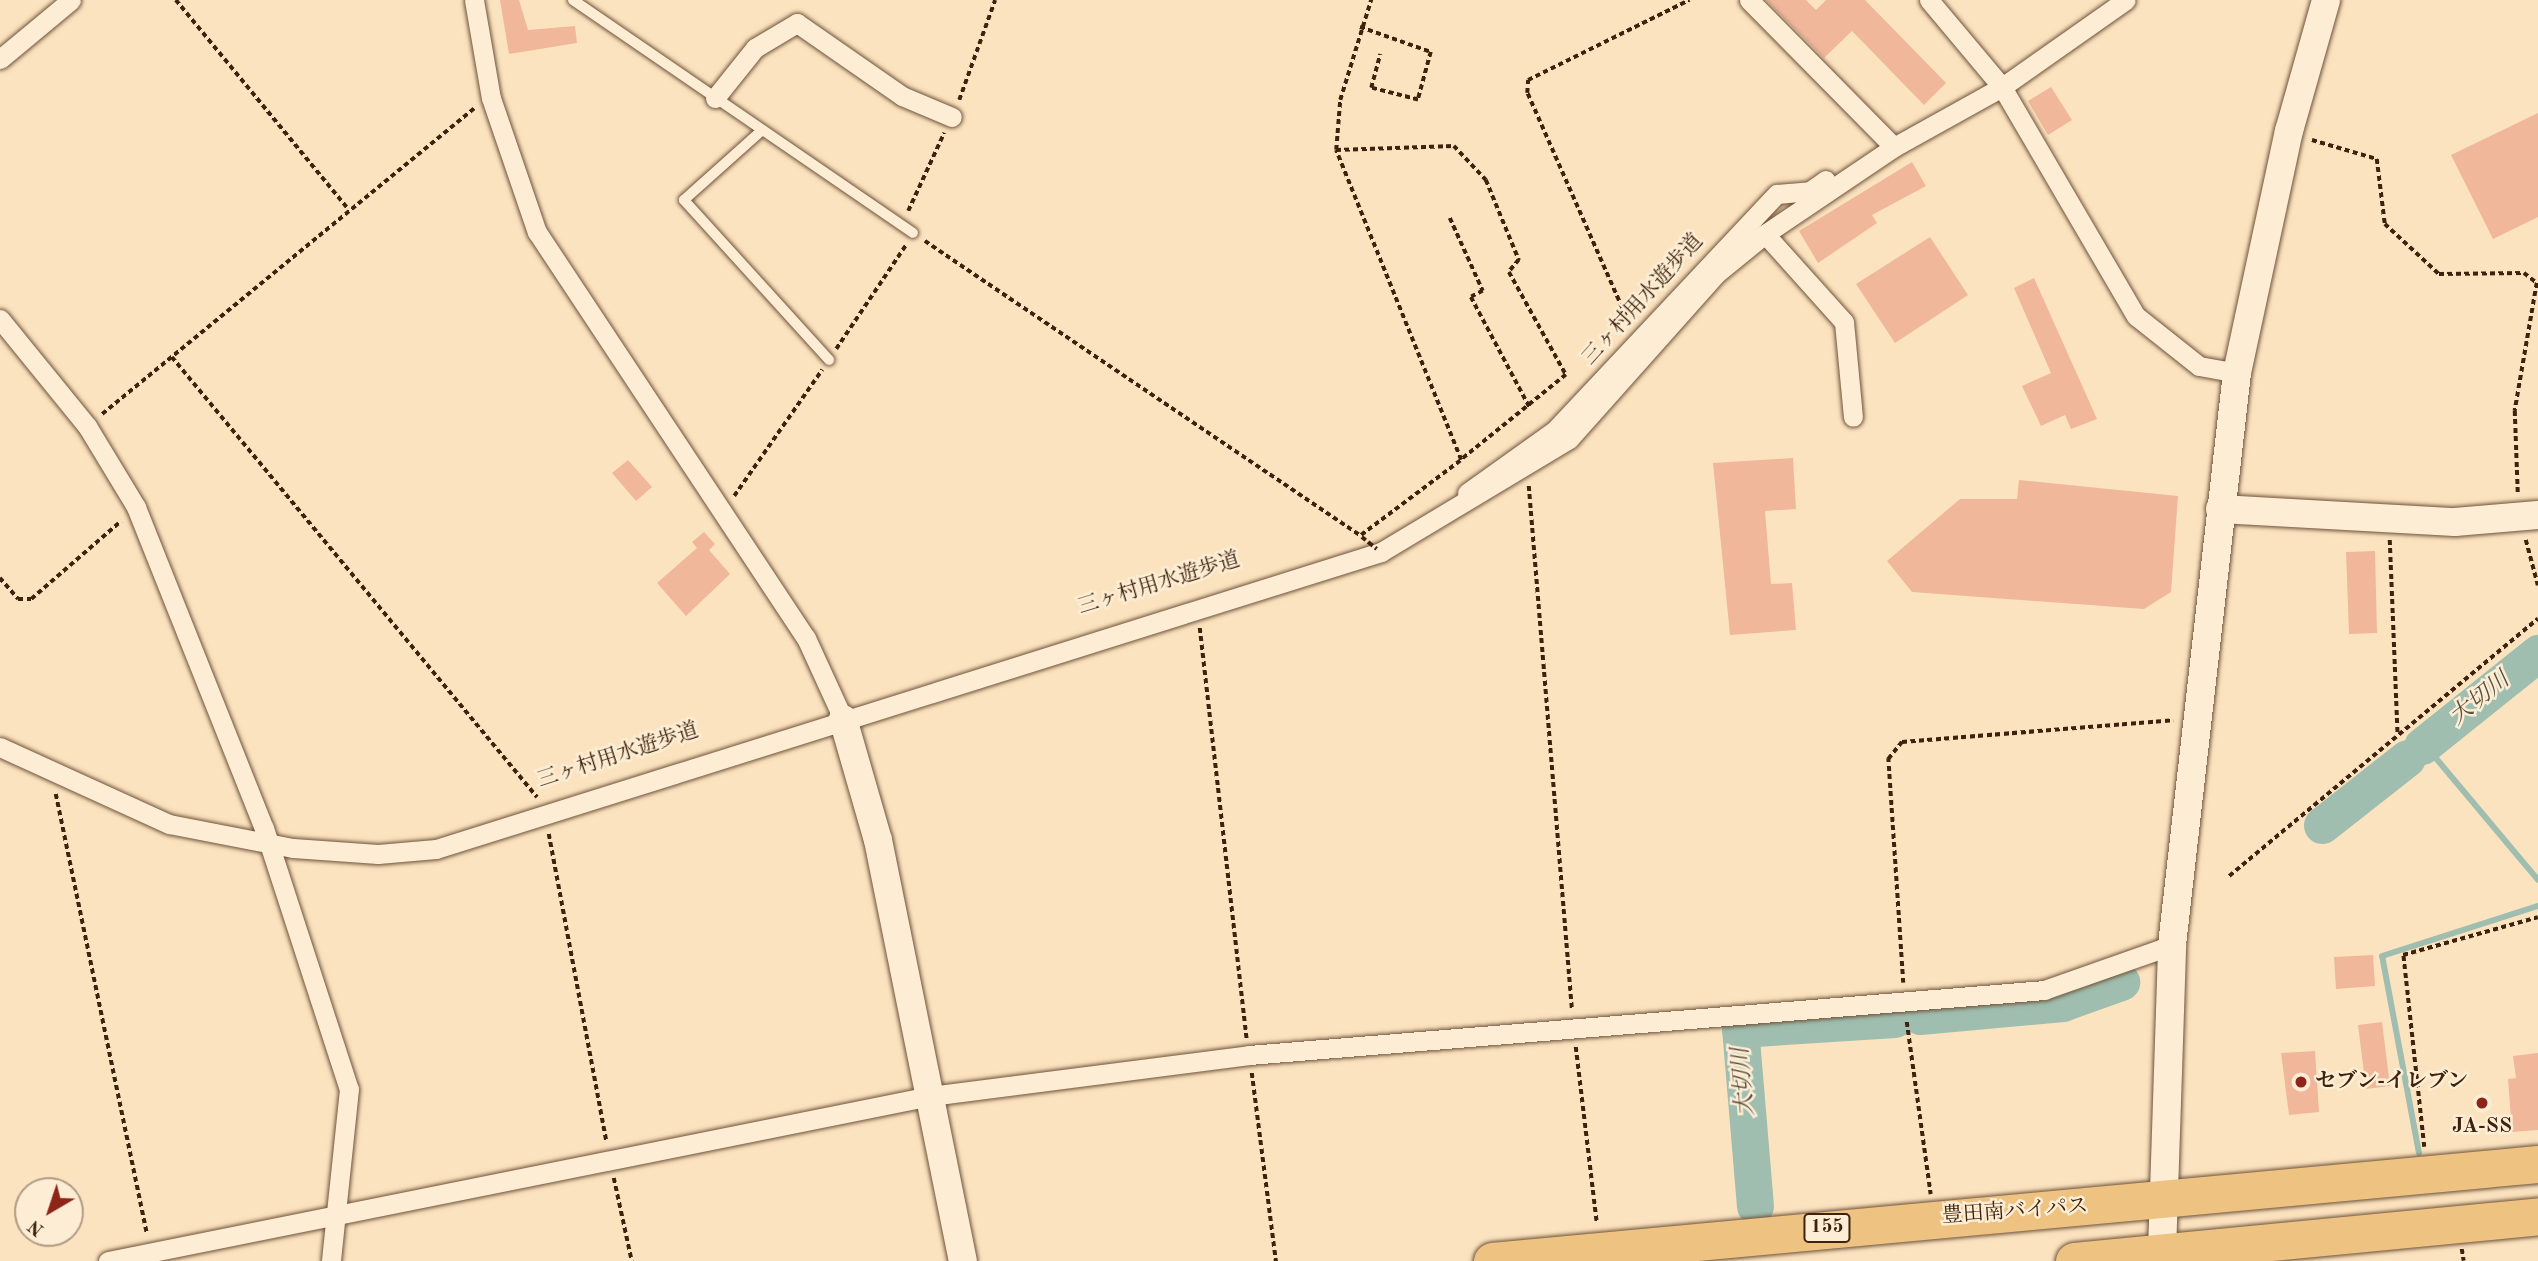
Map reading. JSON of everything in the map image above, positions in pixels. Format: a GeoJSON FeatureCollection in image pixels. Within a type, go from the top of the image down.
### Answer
{"type":"FeatureCollection","features":[{"type":"Feature","properties":{"kind":"highway","name":"豊田南バイパス"},"geometry":{"type":"LineString","coordinates":[[1492,1261],[2538,1164]]}},
{"type":"Feature","properties":{"kind":"highway"},"geometry":{"type":"LineString","coordinates":[[2163,1200],[2175,1217],[2192,1222],[2426,1200],[2538,1214]]}},
{"type":"Feature","properties":{"kind":"highway"},"geometry":{"type":"LineString","coordinates":[[2074,1261],[2162,1252],[2273,1252],[2538,1214]]}},
{"type":"Feature","properties":{"kind":"street"},"geometry":{"type":"LineString","coordinates":[[0,59],[71,0]]}},
{"type":"Feature","properties":{"kind":"street"},"geometry":{"type":"LineString","coordinates":[[474,0],[491,98],[537,232],[576,300],[799,626],[841,714],[878,840],[964,1261]]}},
{"type":"Feature","properties":{"kind":"street"},"geometry":{"type":"LineString","coordinates":[[1749,0],[1891,144]]}},
{"type":"Feature","properties":{"kind":"street"},"geometry":{"type":"LineString","coordinates":[[1929,0],[2002,87],[2136,316],[2199,366],[2237,373]]}},
{"type":"Feature","properties":{"kind":"street"},"geometry":{"type":"LineString","coordinates":[[0,733],[172,815],[265,834],[293,848],[377,854],[436,849],[544,810],[841,714],[1197,609],[1400,544],[1569,439],[1716,274],[1765,234],[1891,144],[2002,87],[2126,0]]}},
{"type":"Feature","properties":{"kind":"street"},"geometry":{"type":"LineString","coordinates":[[2162,1252],[2172,945],[2237,373],[2289,131],[2326,0]]}},
{"type":"Feature","properties":{"kind":"street"},"geometry":{"type":"LineString","coordinates":[[715,98],[755,48],[797,23],[902,96],[952,117]]}},
{"type":"Feature","properties":{"kind":"street","name":"三ヶ村用水遊歩道"},"geometry":{"type":"LineString","coordinates":[[841,714],[1392,536],[1467,493],[1555,430],[1637,343],[1721,246],[1777,194],[1810,191],[1891,144]]}},
{"type":"Feature","properties":{"kind":"street"},"geometry":{"type":"LineString","coordinates":[[1765,234],[1844,322],[1853,417]]}},
{"type":"Feature","properties":{"kind":"street"},"geometry":{"type":"LineString","coordinates":[[0,319],[87,426],[136,508],[265,834],[349,1089],[331,1261]]}},
{"type":"Feature","properties":{"kind":"street"},"geometry":{"type":"LineString","coordinates":[[2220,509],[2390,520],[2529,516]]}},
{"type":"Feature","properties":{"kind":"street"},"geometry":{"type":"LineString","coordinates":[[0,747],[169,824],[265,834]]}},
{"type":"Feature","properties":{"kind":"street"},"geometry":{"type":"LineString","coordinates":[[108,1261],[930,1096],[1249,1055],[2044,990],[2172,945]]}},
{"type":"Feature","properties":{"kind":"lane"},"geometry":{"type":"LineString","coordinates":[[573,0],[760,132],[913,233]]}},
{"type":"Feature","properties":{"kind":"lane"},"geometry":{"type":"LineString","coordinates":[[760,132],[684,200],[829,360]]}},
{"type":"Feature","properties":{"kind":"path"},"geometry":{"type":"LineString","coordinates":[[176,0],[348,209]]}},
{"type":"Feature","properties":{"kind":"path"},"geometry":{"type":"LineString","coordinates":[[1371,0],[1360,27],[1340,100],[1336,150],[1461,460]]}},
{"type":"Feature","properties":{"kind":"path"},"geometry":{"type":"LineString","coordinates":[[1637,343],[1527,93],[1528,80],[1689,0]]}},
{"type":"Feature","properties":{"kind":"path"},"geometry":{"type":"LineString","coordinates":[[1360,27],[1432,52],[1419,100],[1371,88],[1380,54]]}},
{"type":"Feature","properties":{"kind":"path"},"geometry":{"type":"LineString","coordinates":[[87,426],[348,209],[491,98]]}},
{"type":"Feature","properties":{"kind":"path"},"geometry":{"type":"LineString","coordinates":[[2289,131],[2377,159],[2385,224],[2439,274],[2524,273],[2537,284],[2515,411],[2538,585]]}},
{"type":"Feature","properties":{"kind":"path"},"geometry":{"type":"LineString","coordinates":[[1336,150],[1454,146],[1486,180],[1520,260],[1508,272],[1566,375],[1530,408],[1361,536]]}},
{"type":"Feature","properties":{"kind":"path"},"geometry":{"type":"LineString","coordinates":[[1450,218],[1482,291],[1471,297],[1530,408]]}},
{"type":"Feature","properties":{"kind":"path"},"geometry":{"type":"LineString","coordinates":[[913,233],[1377,549]]}},
{"type":"Feature","properties":{"kind":"path"},"geometry":{"type":"LineString","coordinates":[[172,357],[544,810],[610,1161],[632,1261]]}},
{"type":"Feature","properties":{"kind":"path"},"geometry":{"type":"LineString","coordinates":[[1528,465],[1574,1030],[1600,1250]]}},
{"type":"Feature","properties":{"kind":"path"},"geometry":{"type":"LineString","coordinates":[[0,578],[18,599],[31,599],[136,508]]}},
{"type":"Feature","properties":{"kind":"path"},"geometry":{"type":"LineString","coordinates":[[2390,520],[2398,735]]}},
{"type":"Feature","properties":{"kind":"path"},"geometry":{"type":"LineString","coordinates":[[1197,609],[1276,1261]]}},
{"type":"Feature","properties":{"kind":"path"},"geometry":{"type":"LineString","coordinates":[[2229,876],[2538,619]]}},
{"type":"Feature","properties":{"kind":"path"},"geometry":{"type":"LineString","coordinates":[[1934,1218],[1904,1001],[1888,759],[1902,742],[2199,717]]}},
{"type":"Feature","properties":{"kind":"path"},"geometry":{"type":"LineString","coordinates":[[52,772],[151,1252]]}},
{"type":"Feature","properties":{"kind":"path"},"geometry":{"type":"LineString","coordinates":[[2428,1174],[2403,955],[2538,916]]}},
{"type":"Feature","properties":{"kind":"building"},"geometry":{"type":"Polygon","coordinates":[[[500,0],[519,0],[528,30],[575,26],[577,43],[509,54],[500,0]]]}},
{"type":"Feature","properties":{"kind":"building"},"geometry":{"type":"Polygon","coordinates":[[[1766,0],[1806,0],[1816,10],[1826,0],[1865,0],[1946,83],[1924,105],[1852,31],[1824,58],[1766,0]]]}},
{"type":"Feature","properties":{"kind":"building"},"geometry":{"type":"Polygon","coordinates":[[[2051,87],[2072,120],[2048,135],[2028,101],[2051,87]]]}},
{"type":"Feature","properties":{"kind":"building"},"geometry":{"type":"Polygon","coordinates":[[[2538,113],[2538,217],[2493,239],[2451,155],[2538,113]]]}},
{"type":"Feature","properties":{"kind":"building"},"geometry":{"type":"Polygon","coordinates":[[[1912,162],[1926,186],[1872,215],[1877,223],[1818,263],[1799,231],[1912,162]]]}},
{"type":"Feature","properties":{"kind":"building"},"geometry":{"type":"Polygon","coordinates":[[[1930,237],[1968,295],[1895,343],[1856,284],[1930,237]]]}},
{"type":"Feature","properties":{"kind":"building"},"geometry":{"type":"Polygon","coordinates":[[[2034,278],[2097,419],[2071,429],[2065,415],[2041,426],[2022,386],[2051,373],[2014,288],[2034,278]]]}},
{"type":"Feature","properties":{"kind":"building"},"geometry":{"type":"Polygon","coordinates":[[[1793,458],[1796,509],[1765,511],[1771,584],[1792,583],[1796,630],[1730,635],[1713,463],[1793,458]]]}},
{"type":"Feature","properties":{"kind":"building"},"geometry":{"type":"Polygon","coordinates":[[[628,460],[652,487],[636,501],[612,473],[628,460]]]}},
{"type":"Feature","properties":{"kind":"building"},"geometry":{"type":"Polygon","coordinates":[[[2019,480],[2178,496],[2171,592],[2144,609],[1912,592],[1887,561],[1960,499],[2017,499],[2019,480]]]}},
{"type":"Feature","properties":{"kind":"building"},"geometry":{"type":"Polygon","coordinates":[[[704,532],[715,544],[709,550],[730,574],[686,616],[657,583],[697,548],[692,542],[704,532]]]}},
{"type":"Feature","properties":{"kind":"building"},"geometry":{"type":"Polygon","coordinates":[[[2375,551],[2377,633],[2349,634],[2346,552],[2375,551]]]}},
{"type":"Feature","properties":{"kind":"building"},"geometry":{"type":"Polygon","coordinates":[[[2373,955],[2375,986],[2336,989],[2334,957],[2373,955]]]}},
{"type":"Feature","properties":{"kind":"building"},"geometry":{"type":"Polygon","coordinates":[[[2382,1022],[2390,1086],[2366,1089],[2358,1025],[2382,1022]]]}},
{"type":"Feature","properties":{"kind":"building","name":"セブン-イレブン"},"geometry":{"type":"Polygon","coordinates":[[[2315,1051],[2319,1112],[2289,1115],[2281,1053],[2315,1051]]]}},
{"type":"Feature","properties":{"kind":"building"},"geometry":{"type":"Polygon","coordinates":[[[2538,1053],[2538,1130],[2512,1132],[2508,1079],[2516,1078],[2513,1056],[2538,1053]]]}},
{"type":"Feature","properties":{"kind":"waterway","name":"大切川"},"geometry":{"type":"LineString","coordinates":[[2422,746],[2538,653]]}},
{"type":"Feature","properties":{"kind":"waterway"},"geometry":{"type":"LineString","coordinates":[[2424,744],[2538,880]]}},
{"type":"Feature","properties":{"kind":"waterway","name":"大切川"},"geometry":{"type":"LineString","coordinates":[[2322,825],[2407,758]]}},
{"type":"Feature","properties":{"kind":"waterway"},"geometry":{"type":"LineString","coordinates":[[2419,1153],[2382,956],[2538,906]]}},
{"type":"Feature","properties":{"kind":"waterway","name":"大切川"},"geometry":{"type":"LineString","coordinates":[[1920,1016],[2062,1003],[2121,982]]}},
{"type":"Feature","properties":{"kind":"waterway","name":"大切川"},"geometry":{"type":"LineString","coordinates":[[1755,1206],[1740,1029],[1895,1019]]}},
{"type":"Feature","properties":{"kind":"place","name":"セブン-イレブン"},"geometry":{"type":"Point","coordinates":[2301,1082]}},
{"type":"Feature","properties":{"kind":"place","name":"JA-SS"},"geometry":{"type":"Point","coordinates":[2482,1103]}}]}
